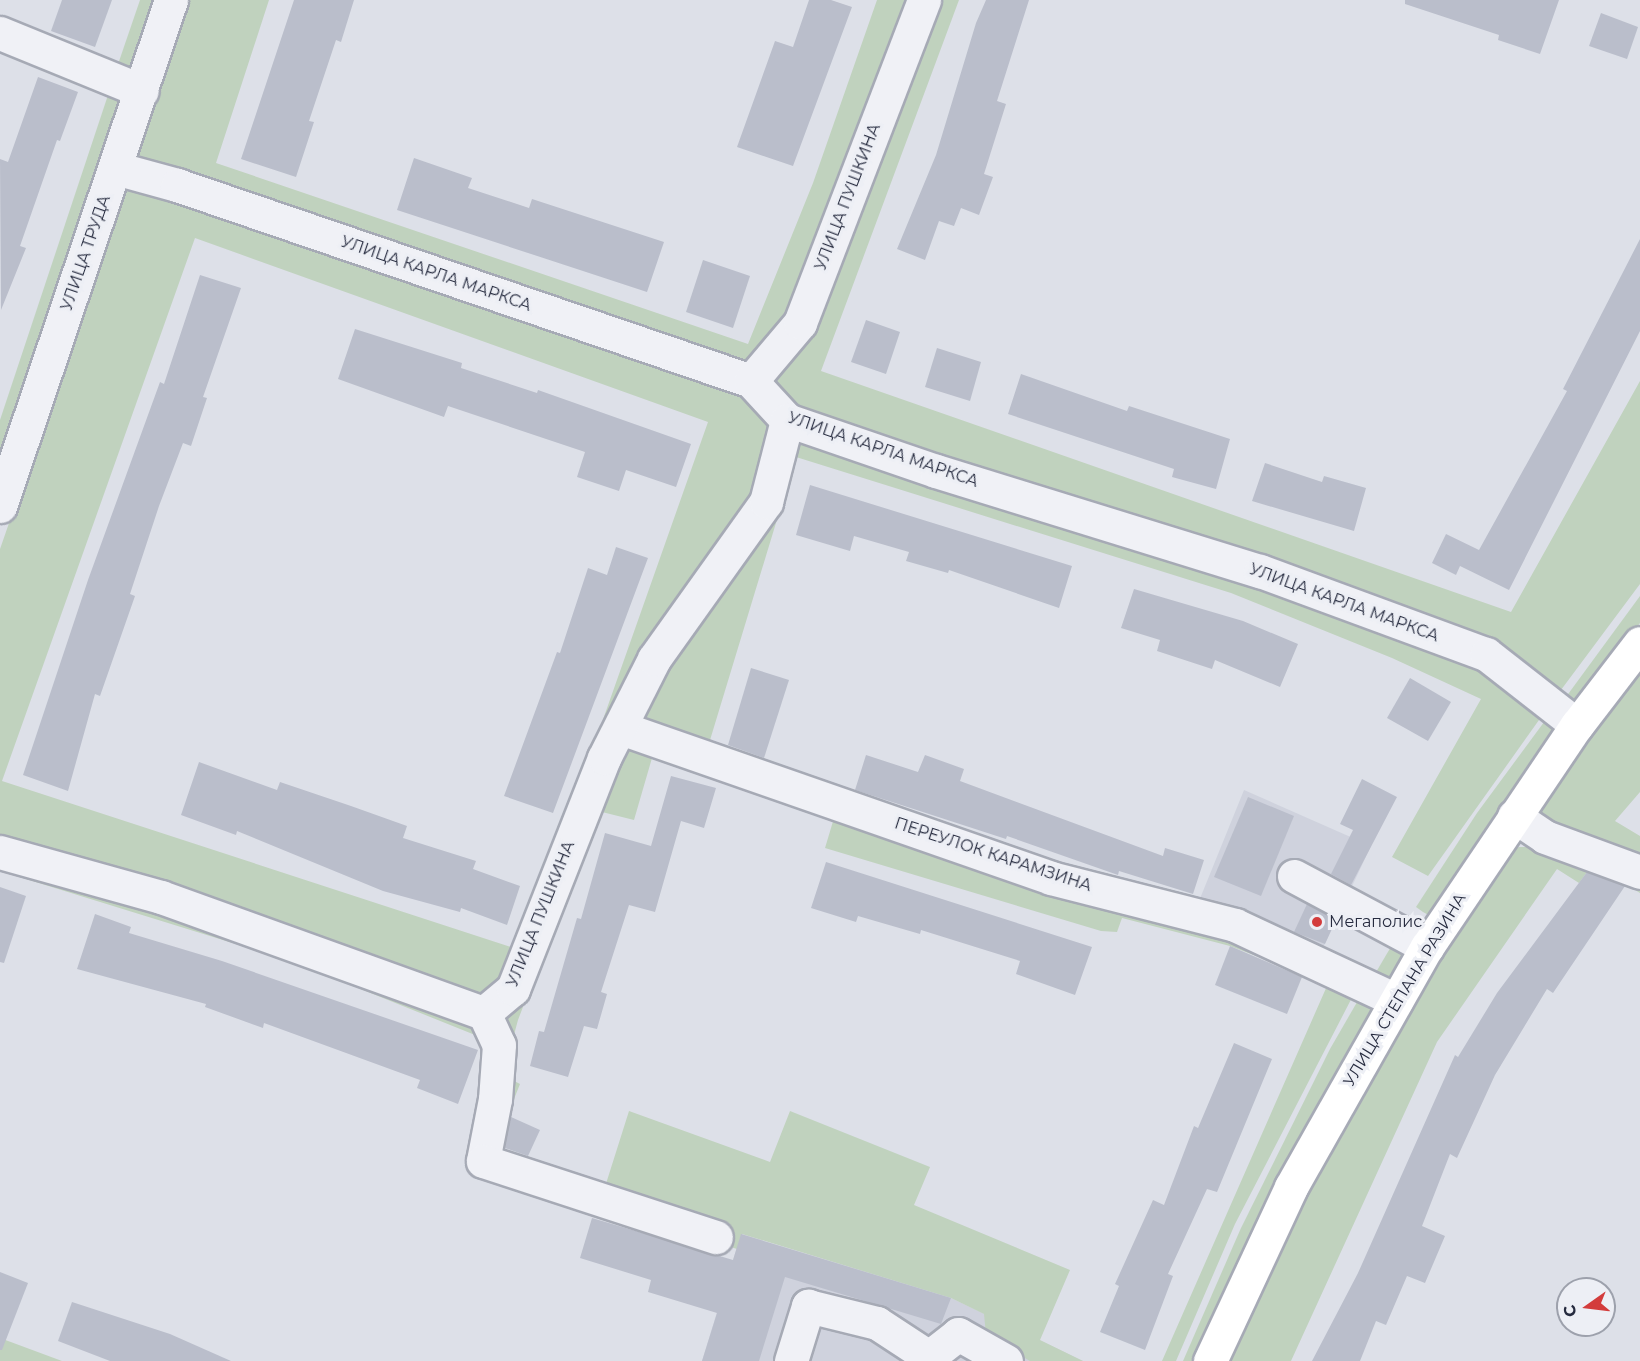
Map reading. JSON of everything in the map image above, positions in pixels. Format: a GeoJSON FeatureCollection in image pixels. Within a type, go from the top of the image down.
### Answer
{"type":"FeatureCollection","features":[{"type":"Feature","properties":{"kind":"main road","name":"УЛИЦА СТЕПАНА РАЗИНА"},"geometry":{"type":"LineString","coordinates":[[1210,1361],[1287,1196],[1427,947],[1577,725],[1640,643]]}},
{"type":"Feature","properties":{"kind":"street","name":"УЛИЦА ТРУДА"},"geometry":{"type":"LineString","coordinates":[[0,506],[171,0]]}},
{"type":"Feature","properties":{"kind":"street","name":"УЛИЦА ПУШКИНА"},"geometry":{"type":"LineString","coordinates":[[751,381],[800,323],[924,0]]}},
{"type":"Feature","properties":{"kind":"street"},"geometry":{"type":"LineString","coordinates":[[0,33],[142,91]]}},
{"type":"Feature","properties":{"kind":"street","name":"УЛИЦА КАРЛА МАРКСА"},"geometry":{"type":"LineString","coordinates":[[115,168],[177,185],[751,381],[787,420],[936,471],[1260,571],[1486,654],[1577,725]]}},
{"type":"Feature","properties":{"kind":"street","name":"УЛИЦА ПУШКИНА"},"geometry":{"type":"LineString","coordinates":[[484,1013],[513,989],[604,758],[654,659],[766,502],[787,420]]}},
{"type":"Feature","properties":{"kind":"street","name":"ПЕРЕУЛОК КАРАМЗИНА"},"geometry":{"type":"LineString","coordinates":[[621,728],[1051,878],[1235,925],[1396,1000]]}},
{"type":"Feature","properties":{"kind":"street"},"geometry":{"type":"LineString","coordinates":[[1514,816],[1545,837],[1640,872]]}},
{"type":"Feature","properties":{"kind":"street"},"geometry":{"type":"LineString","coordinates":[[0,852],[161,897],[484,1013],[499,1046],[495,1099],[483,1161],[716,1238]]}},
{"type":"Feature","properties":{"kind":"street"},"geometry":{"type":"LineString","coordinates":[[1294,876],[1427,947]]}},
{"type":"Feature","properties":{"kind":"street"},"geometry":{"type":"LineString","coordinates":[[791,1361],[808,1306],[877,1323],[929,1359],[958,1334],[1006,1361]]}},
{"type":"Feature","properties":{"kind":"shaded area"},"geometry":{"type":"Polygon","coordinates":[[[1244,790],[1371,846],[1320,954],[1199,901],[1244,790]]]}},
{"type":"Feature","properties":{"kind":"shaded area"},"geometry":{"type":"Polygon","coordinates":[[[741,1234],[951,1298],[1083,1361],[702,1361],[741,1234]]]}},
{"type":"Feature","properties":{"kind":"green space"},"geometry":{"type":"Polygon","coordinates":[[[140,0],[157,0],[134,71],[115,73],[140,0]]]}},
{"type":"Feature","properties":{"kind":"green space"},"geometry":{"type":"Polygon","coordinates":[[[184,0],[269,0],[216,163],[748,344],[813,183],[877,0],[920,0],[794,320],[744,370],[133,159],[184,0]]]}},
{"type":"Feature","properties":{"kind":"green space"},"geometry":{"type":"Polygon","coordinates":[[[929,0],[959,0],[821,371],[1511,612],[1640,381],[1640,584],[1555,698],[1489,651],[793,412],[769,387],[929,0]]]}},
{"type":"Feature","properties":{"kind":"green space"},"geometry":{"type":"Polygon","coordinates":[[[112,83],[123,98],[0,466],[0,420],[112,83]]]}},
{"type":"Feature","properties":{"kind":"green space"},"geometry":{"type":"Polygon","coordinates":[[[127,184],[743,388],[778,424],[760,496],[652,647],[517,966],[481,1005],[0,843],[0,549],[127,184]],[[195,238],[2,781],[511,947],[570,813],[708,422],[195,238]]]}},
{"type":"Feature","properties":{"kind":"green space"},"geometry":{"type":"Polygon","coordinates":[[[790,428],[1483,658],[1544,713],[1428,876],[1392,857],[1481,699],[1392,658],[1231,593],[796,457],[707,750],[1196,906],[1320,954],[637,730],[658,663],[790,428]]]}},
{"type":"Feature","properties":{"kind":"green space"},"geometry":{"type":"Polygon","coordinates":[[[1640,596],[1640,623],[1576,706],[1563,701],[1640,596]]]}},
{"type":"Feature","properties":{"kind":"green space"},"geometry":{"type":"Polygon","coordinates":[[[1640,663],[1640,792],[1615,821],[1640,836],[1640,865],[1541,821],[1537,805],[1640,663]]]}},
{"type":"Feature","properties":{"kind":"green space"},"geometry":{"type":"Polygon","coordinates":[[[1547,718],[1557,731],[1432,917],[1423,912],[1416,907],[1477,813],[1547,718]]]}},
{"type":"Feature","properties":{"kind":"green space"},"geometry":{"type":"Polygon","coordinates":[[[623,738],[1233,930],[1358,986],[1235,1224],[1176,1361],[1162,1361],[1327,986],[1303,974],[1230,946],[1122,918],[1117,932],[1101,931],[825,848],[834,818],[652,758],[634,820],[598,811],[518,1020],[503,1075],[520,1084],[492,1154],[604,1190],[629,1111],[770,1162],[790,1111],[930,1167],[914,1205],[1070,1270],[1040,1340],[1083,1361],[1030,1361],[986,1335],[984,1314],[951,1298],[742,1234],[737,1249],[469,1163],[490,1041],[291,961],[0,871],[0,859],[490,1017],[623,738]]]}},
{"type":"Feature","properties":{"kind":"green space"},"geometry":{"type":"Polygon","coordinates":[[[1519,847],[1534,847],[1640,877],[1640,893],[1593,864],[1579,883],[1557,869],[1437,1042],[1291,1361],[1223,1361],[1266,1267],[1407,1005],[1504,853],[1519,847]]]}},
{"type":"Feature","properties":{"kind":"green space"},"geometry":{"type":"Polygon","coordinates":[[[1392,945],[1408,955],[1390,985],[1372,979],[1392,945]]]}},
{"type":"Feature","properties":{"kind":"green space"},"geometry":{"type":"Polygon","coordinates":[[[1364,990],[1378,1006],[1199,1361],[1183,1361],[1241,1228],[1330,1049],[1364,990]]]}},
{"type":"Feature","properties":{"kind":"green space"},"geometry":{"type":"Polygon","coordinates":[[[0,1338],[62,1361],[0,1361],[0,1338]]]}},
{"type":"Feature","properties":{"kind":"building"},"geometry":{"type":"Polygon","coordinates":[[[62,0],[112,0],[95,47],[51,31],[62,0]]]}},
{"type":"Feature","properties":{"kind":"building"},"geometry":{"type":"Polygon","coordinates":[[[294,0],[354,0],[341,42],[336,40],[309,121],[314,122],[296,177],[241,159],[294,0]]]}},
{"type":"Feature","properties":{"kind":"building"},"geometry":{"type":"Polygon","coordinates":[[[809,0],[831,0],[852,7],[793,166],[737,147],[775,41],[793,47],[809,0]]]}},
{"type":"Feature","properties":{"kind":"building"},"geometry":{"type":"Polygon","coordinates":[[[986,0],[1029,0],[997,101],[1006,104],[984,174],[993,177],[979,215],[961,208],[954,226],[939,221],[925,260],[897,249],[936,155],[976,23],[986,0]]]}},
{"type":"Feature","properties":{"kind":"building"},"geometry":{"type":"Polygon","coordinates":[[[1405,0],[1559,0],[1540,54],[1498,40],[1499,35],[1405,4],[1405,0]]]}},
{"type":"Feature","properties":{"kind":"building"},"geometry":{"type":"Polygon","coordinates":[[[1601,13],[1638,27],[1627,59],[1589,46],[1601,13]]]}},
{"type":"Feature","properties":{"kind":"building"},"geometry":{"type":"Polygon","coordinates":[[[38,77],[78,92],[60,141],[57,140],[20,246],[26,248],[1,310],[0,159],[8,162],[38,77]]]}},
{"type":"Feature","properties":{"kind":"building"},"geometry":{"type":"Polygon","coordinates":[[[414,158],[472,178],[468,188],[529,208],[532,199],[664,242],[647,292],[397,210],[414,158]]]}},
{"type":"Feature","properties":{"kind":"building"},"geometry":{"type":"Polygon","coordinates":[[[1640,239],[1640,331],[1509,590],[1460,566],[1456,575],[1432,563],[1446,534],[1479,550],[1567,391],[1563,389],[1640,239]]]}},
{"type":"Feature","properties":{"kind":"building"},"geometry":{"type":"Polygon","coordinates":[[[703,260],[750,276],[733,328],[686,312],[703,260]]]}},
{"type":"Feature","properties":{"kind":"building"},"geometry":{"type":"Polygon","coordinates":[[[200,275],[241,288],[203,397],[207,398],[191,446],[183,443],[159,506],[130,594],[135,596],[100,696],[95,694],[68,791],[23,775],[88,580],[160,382],[164,384],[200,275]]]}},
{"type":"Feature","properties":{"kind":"building"},"geometry":{"type":"Polygon","coordinates":[[[866,320],[900,332],[886,374],[851,362],[866,320]]]}},
{"type":"Feature","properties":{"kind":"building"},"geometry":{"type":"Polygon","coordinates":[[[355,329],[462,363],[461,368],[537,393],[538,390],[691,444],[676,487],[626,470],[619,491],[577,477],[585,452],[448,406],[444,417],[338,379],[355,329]]]}},
{"type":"Feature","properties":{"kind":"building"},"geometry":{"type":"Polygon","coordinates":[[[937,348],[981,362],[970,401],[925,387],[937,348]]]}},
{"type":"Feature","properties":{"kind":"building"},"geometry":{"type":"Polygon","coordinates":[[[1021,374],[1127,411],[1129,406],[1230,439],[1216,489],[1172,477],[1174,469],[1008,414],[1021,374]]]}},
{"type":"Feature","properties":{"kind":"building"},"geometry":{"type":"Polygon","coordinates":[[[1265,463],[1322,482],[1324,476],[1366,488],[1354,531],[1252,501],[1265,463]]]}},
{"type":"Feature","properties":{"kind":"building"},"geometry":{"type":"Polygon","coordinates":[[[810,485],[1072,566],[1059,608],[949,570],[948,573],[906,561],[909,552],[854,536],[850,551],[796,535],[810,485]]]}},
{"type":"Feature","properties":{"kind":"building"},"geometry":{"type":"Polygon","coordinates":[[[616,547],[648,558],[553,813],[504,796],[557,652],[560,653],[588,568],[607,575],[616,547]]]}},
{"type":"Feature","properties":{"kind":"building"},"geometry":{"type":"Polygon","coordinates":[[[1134,589],[1243,621],[1298,644],[1280,687],[1215,660],[1212,669],[1157,651],[1160,640],[1121,628],[1134,589]]]}},
{"type":"Feature","properties":{"kind":"building"},"geometry":{"type":"Polygon","coordinates":[[[751,668],[789,680],[764,758],[728,745],[751,668]]]}},
{"type":"Feature","properties":{"kind":"building"},"geometry":{"type":"Polygon","coordinates":[[[1410,678],[1451,702],[1428,741],[1387,718],[1410,678]]]}},
{"type":"Feature","properties":{"kind":"building"},"geometry":{"type":"Polygon","coordinates":[[[866,755],[918,772],[925,755],[964,769],[960,781],[1163,856],[1165,848],[1204,860],[1193,894],[1119,871],[1118,875],[1007,836],[1006,839],[855,790],[866,755]]]}},
{"type":"Feature","properties":{"kind":"building"},"geometry":{"type":"Polygon","coordinates":[[[199,762],[277,790],[280,782],[407,826],[403,838],[476,861],[473,869],[520,886],[507,925],[461,908],[460,912],[383,891],[237,831],[236,835],[181,815],[199,762]]]}},
{"type":"Feature","properties":{"kind":"building"},"geometry":{"type":"Polygon","coordinates":[[[671,776],[716,788],[704,828],[681,821],[655,912],[629,905],[601,992],[607,994],[597,1029],[584,1026],[568,1077],[530,1066],[539,1031],[544,1032],[577,918],[581,919],[605,833],[651,846],[671,776]]]}},
{"type":"Feature","properties":{"kind":"building"},"geometry":{"type":"Polygon","coordinates":[[[1362,779],[1397,797],[1351,885],[1331,874],[1353,830],[1340,824],[1362,779]]]}},
{"type":"Feature","properties":{"kind":"building"},"geometry":{"type":"Polygon","coordinates":[[[1248,797],[1294,816],[1261,896],[1214,877],[1248,797]]]}},
{"type":"Feature","properties":{"kind":"building"},"geometry":{"type":"Polygon","coordinates":[[[826,862],[1092,947],[1075,995],[1016,974],[1020,961],[921,930],[920,934],[858,916],[856,922],[811,908],[826,862]]]}},
{"type":"Feature","properties":{"kind":"building"},"geometry":{"type":"Polygon","coordinates":[[[1587,872],[1625,886],[1553,993],[1547,989],[1495,1075],[1457,1158],[1450,1154],[1422,1226],[1445,1236],[1425,1283],[1407,1276],[1386,1325],[1376,1321],[1360,1361],[1312,1361],[1358,1273],[1455,1055],[1458,1057],[1497,993],[1587,872]]]}},
{"type":"Feature","properties":{"kind":"building"},"geometry":{"type":"Polygon","coordinates":[[[0,887],[26,896],[4,963],[0,962],[0,887]]]}},
{"type":"Feature","properties":{"kind":"building"},"geometry":{"type":"Polygon","coordinates":[[[1307,904],[1336,920],[1325,944],[1294,932],[1307,904]]]}},
{"type":"Feature","properties":{"kind":"building"},"geometry":{"type":"Polygon","coordinates":[[[95,914],[131,927],[129,933],[222,961],[478,1050],[458,1104],[417,1088],[420,1080],[264,1023],[263,1028],[205,1007],[206,1004],[77,969],[95,914]]]}},
{"type":"Feature","properties":{"kind":"building"},"geometry":{"type":"Polygon","coordinates":[[[1230,946],[1302,977],[1287,1014],[1215,985],[1230,946]]]}},
{"type":"Feature","properties":{"kind":"building"},"geometry":{"type":"Polygon","coordinates":[[[1234,1043],[1272,1059],[1217,1192],[1207,1189],[1168,1274],[1173,1276],[1145,1350],[1100,1332],[1119,1286],[1115,1284],[1153,1200],[1164,1205],[1194,1126],[1198,1128],[1234,1043]]]}},
{"type":"Feature","properties":{"kind":"building"},"geometry":{"type":"Polygon","coordinates":[[[511,1117],[540,1130],[528,1156],[505,1148],[511,1117]]]}},
{"type":"Feature","properties":{"kind":"building"},"geometry":{"type":"Polygon","coordinates":[[[592,1218],[733,1260],[741,1234],[951,1298],[941,1324],[785,1277],[759,1361],[702,1361],[717,1313],[648,1292],[651,1280],[580,1258],[592,1218]]]}},
{"type":"Feature","properties":{"kind":"building"},"geometry":{"type":"Polygon","coordinates":[[[0,1272],[28,1283],[2,1350],[0,1350],[0,1272]]]}},
{"type":"Feature","properties":{"kind":"building"},"geometry":{"type":"Polygon","coordinates":[[[72,1302],[170,1334],[231,1361],[110,1361],[58,1341],[72,1302]]]}},
{"type":"Feature","properties":{"kind":"place","name":"Мегаполис"},"geometry":{"type":"Point","coordinates":[1317,922]}}]}
